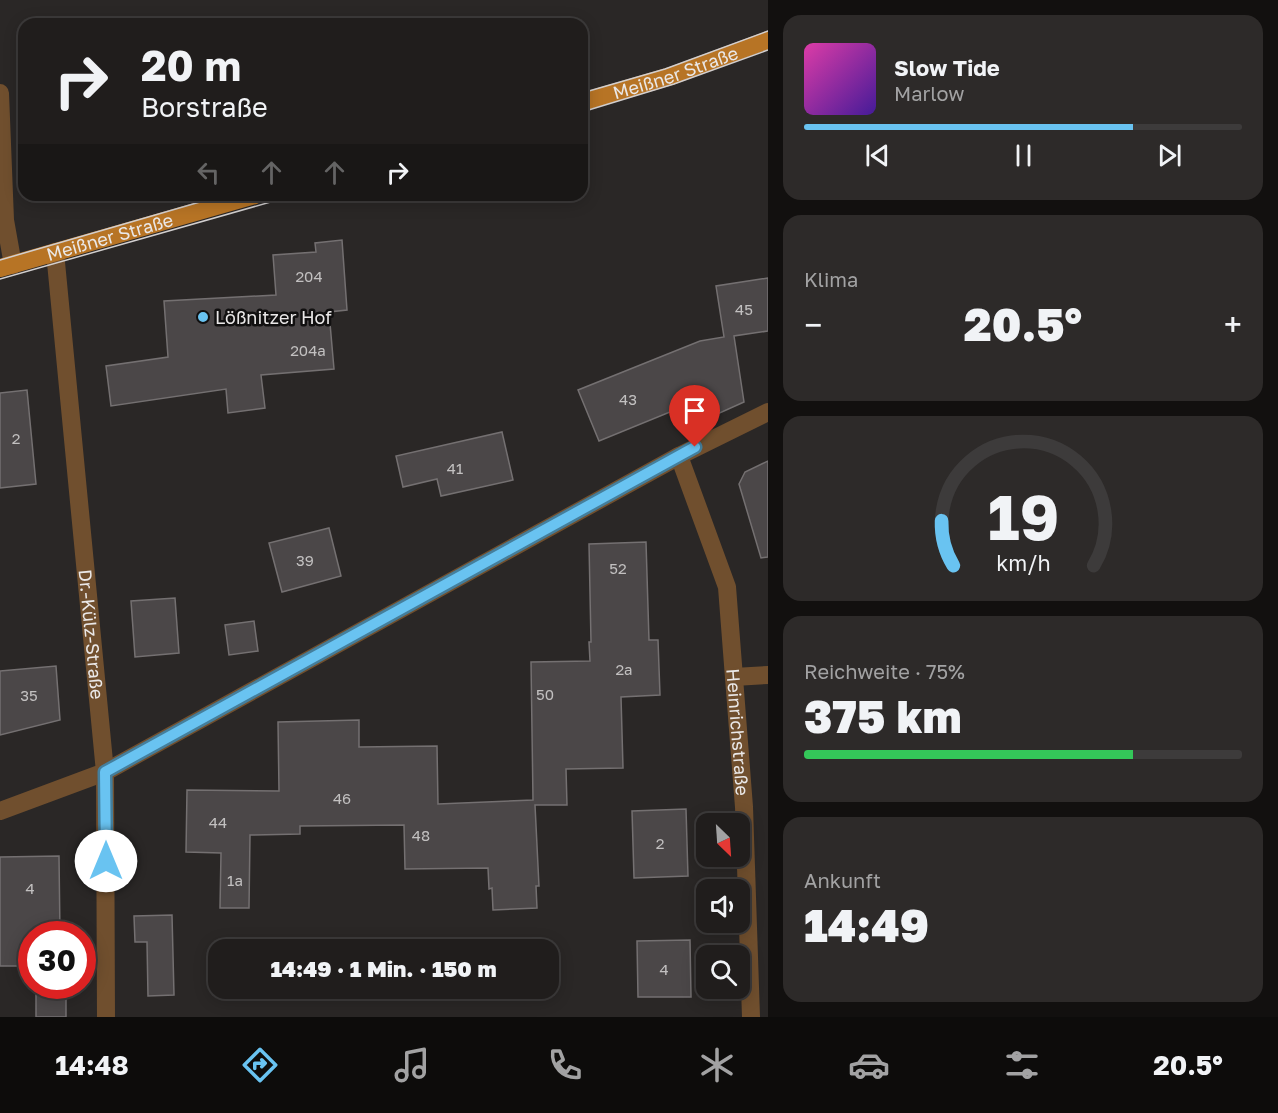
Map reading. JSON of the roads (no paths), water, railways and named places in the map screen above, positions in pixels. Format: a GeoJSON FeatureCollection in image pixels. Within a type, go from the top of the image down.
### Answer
{"type":"FeatureCollection","features":[{"type":"Feature","properties":{"kind":"main road","name":"Meißner Straße"},"geometry":{"type":"LineString","coordinates":[[588,100],[671,76],[768,40]]}},
{"type":"Feature","properties":{"kind":"main road","name":"Meißner Straße"},"geometry":{"type":"LineString","coordinates":[[6,267],[234,201]]}},
{"type":"Feature","properties":{"kind":"street"},"geometry":{"type":"LineString","coordinates":[[0,93],[6,267]]}},
{"type":"Feature","properties":{"kind":"street","name":"Dr.-Külz-Straße"},"geometry":{"type":"LineString","coordinates":[[55,252],[105,772],[106,1017]]}},
{"type":"Feature","properties":{"kind":"street"},"geometry":{"type":"LineString","coordinates":[[0,811],[105,772],[678,456],[768,412]]}},
{"type":"Feature","properties":{"kind":"street","name":"Heinrichstraße"},"geometry":{"type":"LineString","coordinates":[[678,456],[727,587],[744,807],[750,1017]]}},
{"type":"Feature","properties":{"kind":"street"},"geometry":{"type":"LineString","coordinates":[[734,677],[768,675]]}},
{"type":"Feature","properties":{"kind":"tram line"},"geometry":{"type":"LineString","coordinates":[[588,91],[665,69],[768,31]]}},
{"type":"Feature","properties":{"kind":"tram line"},"geometry":{"type":"LineString","coordinates":[[588,110],[674,84],[768,50]]}},
{"type":"Feature","properties":{"kind":"tram line"},"geometry":{"type":"LineString","coordinates":[[0,260],[203,201]]}},
{"type":"Feature","properties":{"kind":"tram line"},"geometry":{"type":"LineString","coordinates":[[0,279],[274,201]]}},
{"type":"Feature","properties":{"kind":"place","name":"Lößnitzer Hof"},"geometry":{"type":"Point","coordinates":[203,317]}}]}
